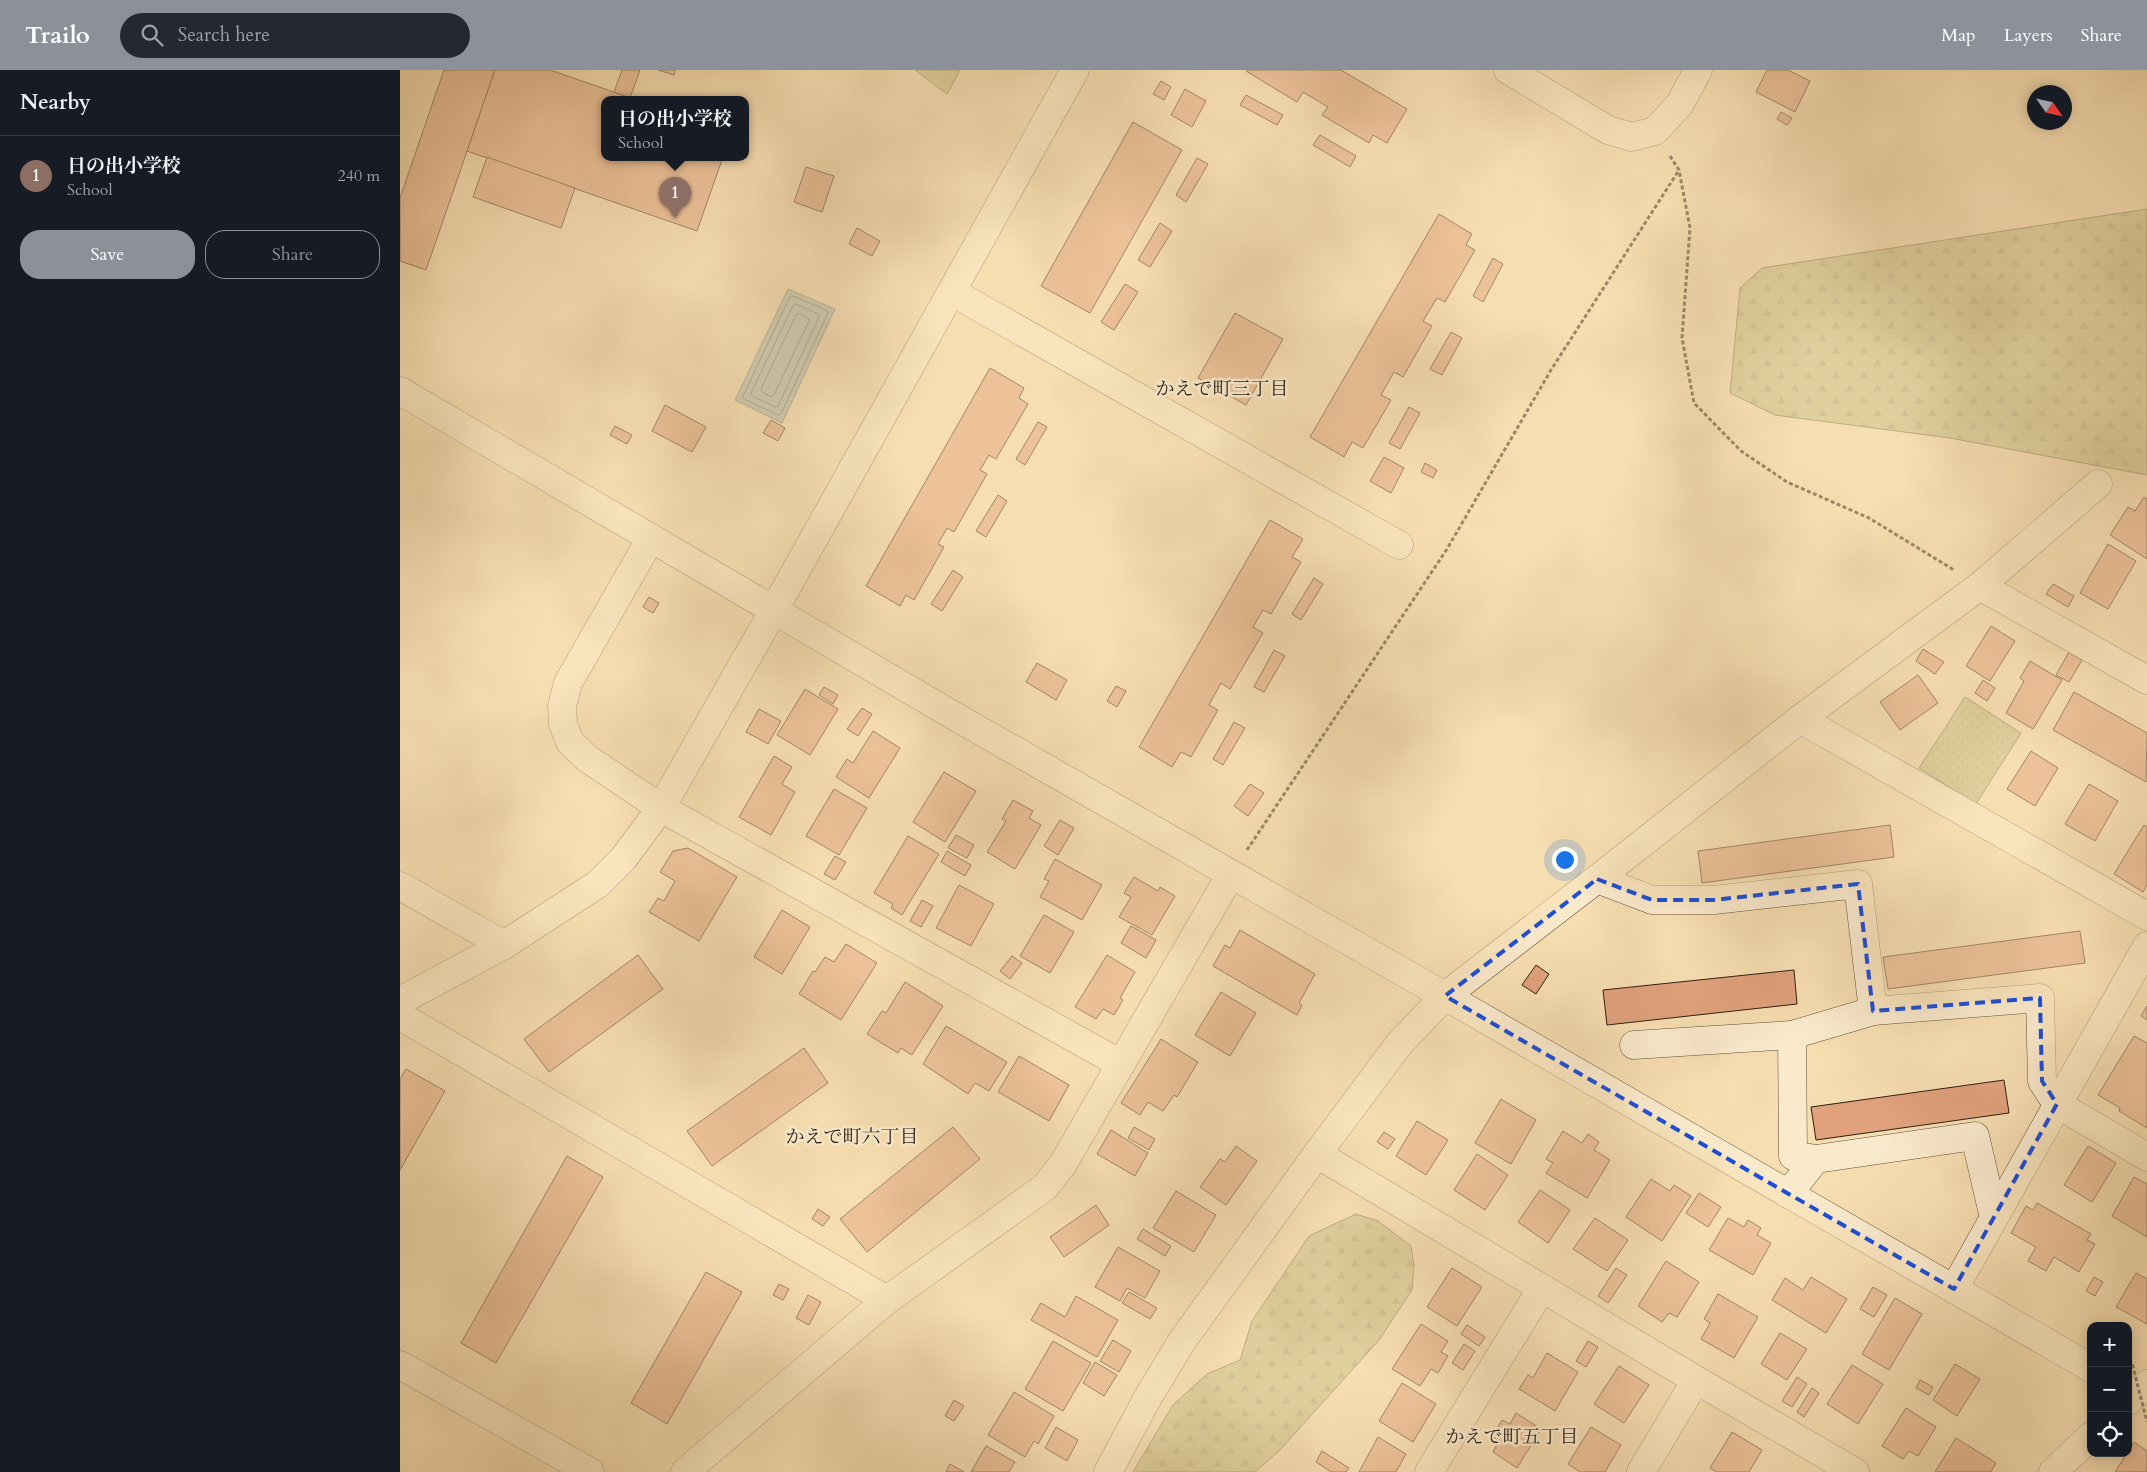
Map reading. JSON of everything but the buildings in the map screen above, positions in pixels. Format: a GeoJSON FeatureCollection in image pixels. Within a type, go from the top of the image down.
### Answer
{"type":"FeatureCollection","features":[{"type":"Feature","properties":{"kind":"street"},"geometry":{"type":"LineString","coordinates":[[400,1001],[504,945],[598,884],[623,859],[660,808],[774,610],[1075,70]]}},
{"type":"Feature","properties":{"kind":"street"},"geometry":{"type":"LineString","coordinates":[[1508,70],[1608,130],[1632,137],[1655,131],[1680,104],[1698,70]]}},
{"type":"Feature","properties":{"kind":"street"},"geometry":{"type":"LineString","coordinates":[[952,292],[1399,544]]}},
{"type":"Feature","properties":{"kind":"street"},"geometry":{"type":"LineString","coordinates":[[400,391],[962,722],[1445,996],[2089,1367]]}},
{"type":"Feature","properties":{"kind":"street"},"geometry":{"type":"LineString","coordinates":[[1108,1472],[1147,1399],[1182,1341],[1400,1043],[1445,996],[1800,719],[1980,586],[2098,484]]}},
{"type":"Feature","properties":{"kind":"street"},"geometry":{"type":"LineString","coordinates":[[651,538],[568,683],[562,706],[562,724],[570,742],[588,759],[660,808],[1121,1064]]}},
{"type":"Feature","properties":{"kind":"street"},"geometry":{"type":"LineString","coordinates":[[1980,586],[2147,680]]}},
{"type":"Feature","properties":{"kind":"street"},"geometry":{"type":"LineString","coordinates":[[1800,719],[2147,916]]}},
{"type":"Feature","properties":{"kind":"street"},"geometry":{"type":"LineString","coordinates":[[685,1472],[888,1300],[1045,1187],[1062,1164],[1231,874]]}},
{"type":"Feature","properties":{"kind":"street"},"geometry":{"type":"LineString","coordinates":[[1597,879],[1652,900],[1714,900],[1858,884],[1873,1011]]}},
{"type":"Feature","properties":{"kind":"street"},"geometry":{"type":"LineString","coordinates":[[400,886],[504,945]]}},
{"type":"Feature","properties":{"kind":"street"},"geometry":{"type":"LineString","coordinates":[[1954,1289],[2147,946]]}},
{"type":"Feature","properties":{"kind":"street"},"geometry":{"type":"LineString","coordinates":[[1634,1045],[1792,1035],[1873,1011],[2040,998],[2042,1080],[2057,1104],[2147,1157]]}},
{"type":"Feature","properties":{"kind":"street"},"geometry":{"type":"LineString","coordinates":[[400,1016],[888,1300]]}},
{"type":"Feature","properties":{"kind":"street"},"geometry":{"type":"LineString","coordinates":[[1792,1035],[1793,1156],[1816,1159],[1974,1136],[1994,1218]]}},
{"type":"Feature","properties":{"kind":"street"},"geometry":{"type":"LineString","coordinates":[[1317,1154],[1696,1380],[1855,1472]]}},
{"type":"Feature","properties":{"kind":"street"},"geometry":{"type":"LineString","coordinates":[[1788,1194],[1816,1159]]}},
{"type":"Feature","properties":{"kind":"street"},"geometry":{"type":"LineString","coordinates":[[1429,1472],[1542,1288]]}},
{"type":"Feature","properties":{"kind":"street"},"geometry":{"type":"LineString","coordinates":[[400,1365],[590,1472]]}},
{"type":"Feature","properties":{"kind":"street"},"geometry":{"type":"LineString","coordinates":[[1641,1472],[1696,1380]]}},
{"type":"Feature","properties":{"kind":"street"},"geometry":{"type":"LineString","coordinates":[[2053,1472],[2087,1440]]}},
{"type":"Feature","properties":{"kind":"path"},"geometry":{"type":"LineString","coordinates":[[1655,131],[1679,170],[1690,228],[1682,338],[1694,403],[1741,451],[1787,482],[1869,518],[1980,586]]}},
{"type":"Feature","properties":{"kind":"path"},"geometry":{"type":"LineString","coordinates":[[1231,874],[1447,549],[1551,370],[1679,170]]}},
{"type":"Feature","properties":{"kind":"path"},"geometry":{"type":"LineString","coordinates":[[2132,1363],[2147,1422]]}},
{"type":"Feature","properties":{"kind":"highlighted area"},"geometry":{"type":"Polygon","coordinates":[[[1597,879],[1652,900],[1714,900],[1858,884],[1873,1011],[2040,998],[2042,1081],[2057,1104],[1954,1289],[1445,996],[1597,879]]]}},
{"type":"Feature","properties":{"kind":"green space"},"geometry":{"type":"Polygon","coordinates":[[[915,70],[960,70],[947,94],[915,70]]]}},
{"type":"Feature","properties":{"kind":"green space"},"geometry":{"type":"Polygon","coordinates":[[[2147,209],[2147,475],[1950,438],[1775,415],[1730,393],[1740,288],[1762,268],[2147,209]]]}},
{"type":"Feature","properties":{"kind":"green space"},"geometry":{"type":"Polygon","coordinates":[[[1965,697],[2021,733],[1976,804],[1919,768],[1965,697]]]}},
{"type":"Feature","properties":{"kind":"green space"},"geometry":{"type":"Polygon","coordinates":[[[1356,1214],[1378,1221],[1411,1246],[1414,1266],[1412,1290],[1379,1340],[1279,1451],[1255,1472],[1133,1472],[1173,1405],[1207,1374],[1240,1360],[1252,1321],[1309,1236],[1356,1214]]]}},
{"type":"Feature","properties":{"kind":"water"},"geometry":{"type":"Polygon","coordinates":[[[788,289],[835,309],[782,423],[735,400],[788,289]]]}},
{"type":"Feature","properties":{"kind":"place","name":"日の出小学校"},"geometry":{"type":"Point","coordinates":[675,218]}},
{"type":"Feature","properties":{"kind":"district","name":"かえで町三丁目"},"geometry":{"type":"Point","coordinates":[1222,388]}},
{"type":"Feature","properties":{"kind":"district","name":"かえで町六丁目"},"geometry":{"type":"Point","coordinates":[852,1136]}},
{"type":"Feature","properties":{"kind":"district","name":"かえで町五丁目"},"geometry":{"type":"Point","coordinates":[1512,1436]}}]}
